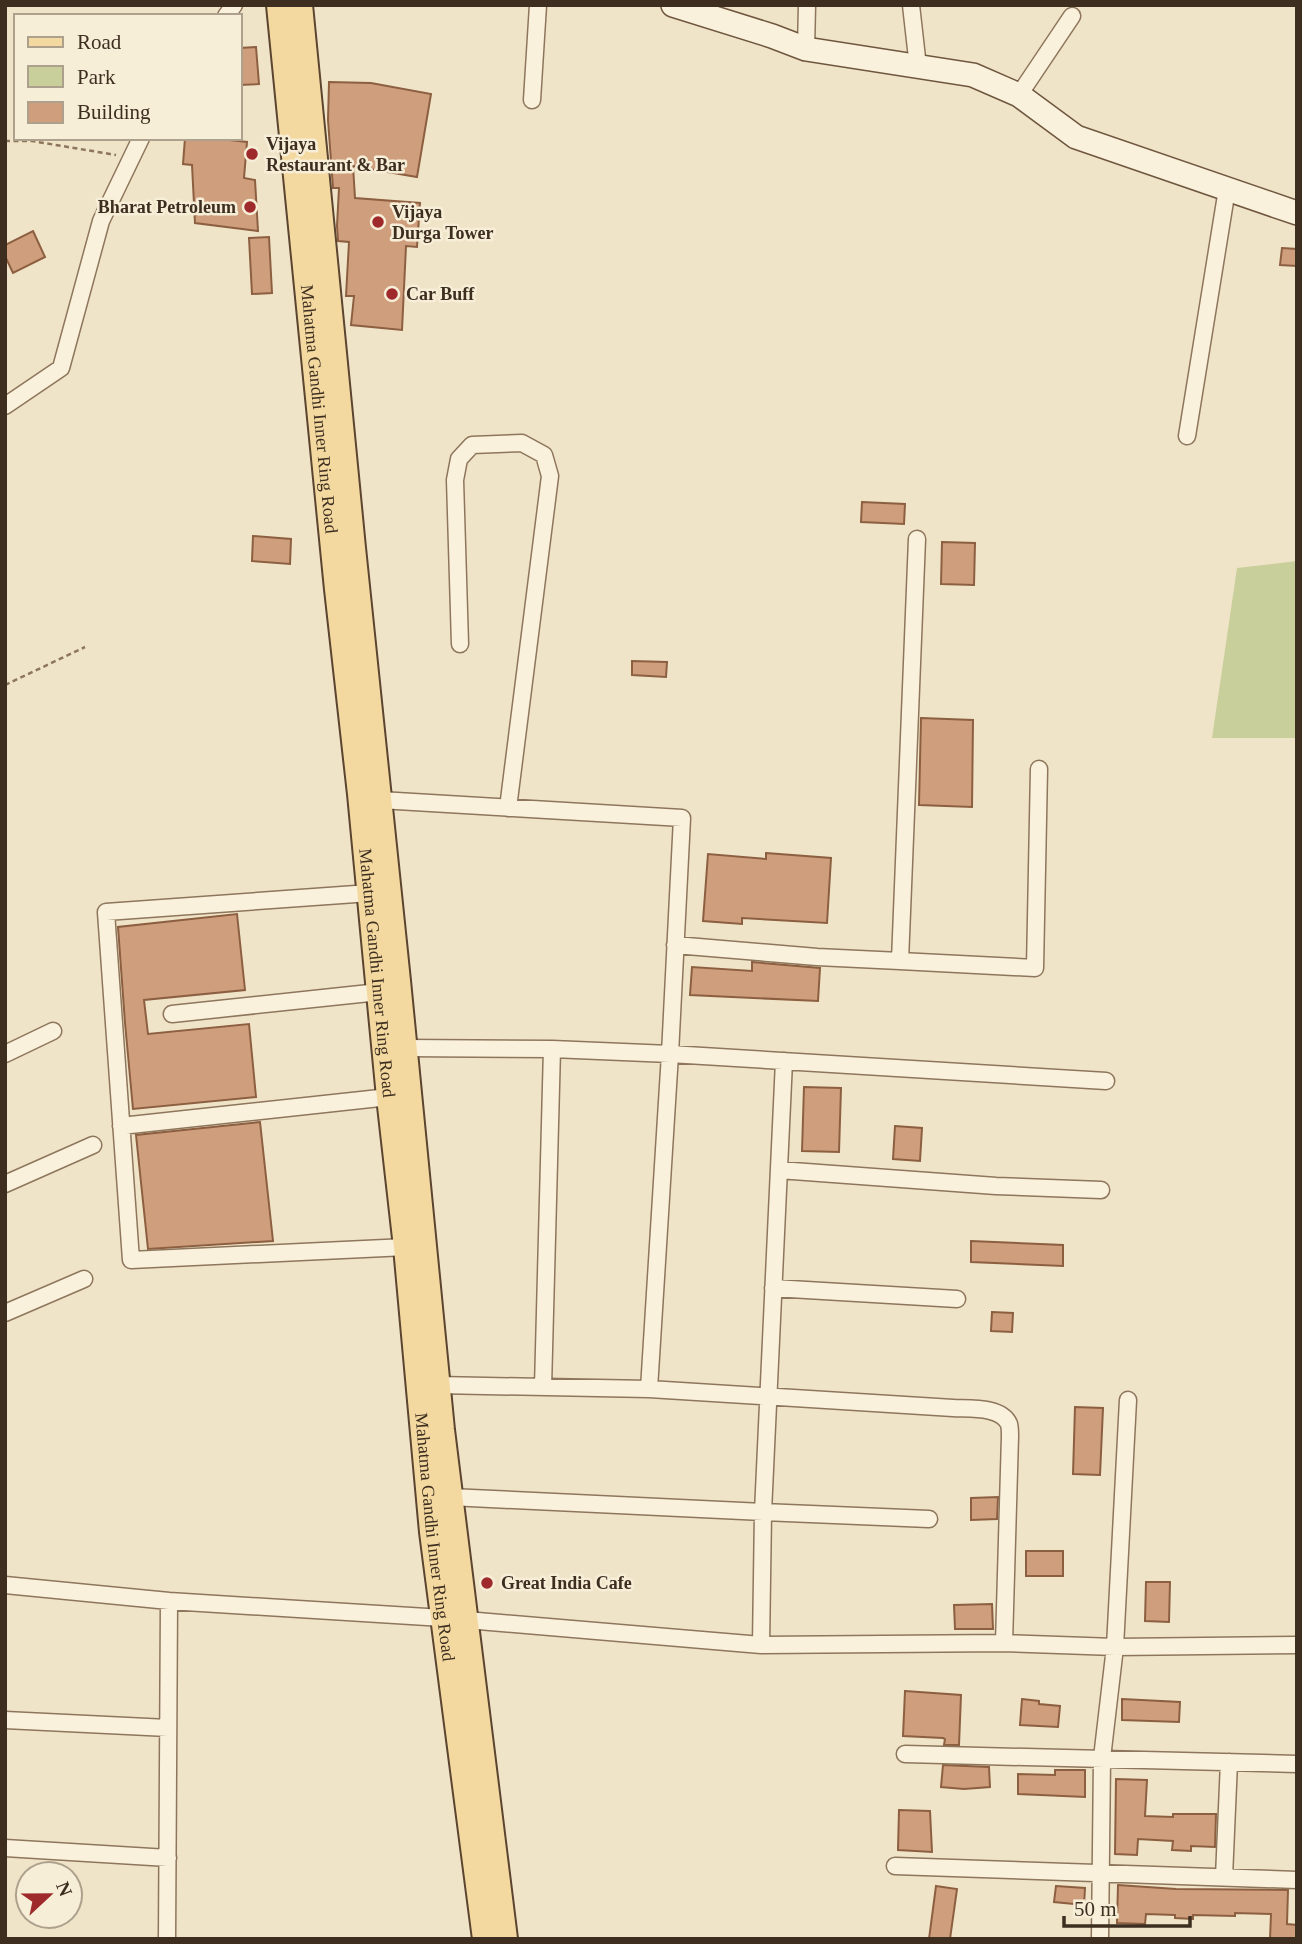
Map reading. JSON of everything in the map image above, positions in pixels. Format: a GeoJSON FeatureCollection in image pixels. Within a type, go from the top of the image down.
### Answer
{"type":"FeatureCollection","features":[{"type":"Feature","properties":{"kind":"main road","name":"Mahatma Gandhi Inner Ring Road"},"geometry":{"type":"LineString","coordinates":[[279,5],[406,1247],[432,1532],[454,1620],[505,1939]]}},
{"type":"Feature","properties":{"kind":"main road","name":"Mahatma Gandhi Inner Ring Road"},"geometry":{"type":"LineString","coordinates":[[300,5],[450,1497],[454,1620],[485,1939]]}},
{"type":"Feature","properties":{"kind":"main road"},"geometry":{"type":"LineString","coordinates":[[673,5],[806,49],[973,75],[1019,95],[1076,137],[1297,213]]}},
{"type":"Feature","properties":{"kind":"street"},"geometry":{"type":"LineString","coordinates":[[532,100],[538,5]]}},
{"type":"Feature","properties":{"kind":"street"},"geometry":{"type":"LineString","coordinates":[[806,49],[807,5]]}},
{"type":"Feature","properties":{"kind":"street"},"geometry":{"type":"LineString","coordinates":[[911,5],[918,67]]}},
{"type":"Feature","properties":{"kind":"street"},"geometry":{"type":"LineString","coordinates":[[1019,95],[1072,16]]}},
{"type":"Feature","properties":{"kind":"street"},"geometry":{"type":"LineString","coordinates":[[5,406],[61,368],[100,221],[140,140]]}},
{"type":"Feature","properties":{"kind":"street"},"geometry":{"type":"LineString","coordinates":[[1187,436],[1227,190]]}},
{"type":"Feature","properties":{"kind":"street"},"geometry":{"type":"LineString","coordinates":[[460,644],[455,480],[459,459],[472,445],[522,443],[544,455],[551,476],[508,808]]}},
{"type":"Feature","properties":{"kind":"street"},"geometry":{"type":"LineString","coordinates":[[900,961],[917,539]]}},
{"type":"Feature","properties":{"kind":"street"},"geometry":{"type":"LineString","coordinates":[[676,945],[817,957],[1035,968],[1039,769]]}},
{"type":"Feature","properties":{"kind":"street"},"geometry":{"type":"LineString","coordinates":[[380,800],[682,818],[649,1389]]}},
{"type":"Feature","properties":{"kind":"street"},"geometry":{"type":"LineString","coordinates":[[370,893],[106,912],[131,1260],[406,1247]]}},
{"type":"Feature","properties":{"kind":"street"},"geometry":{"type":"LineString","coordinates":[[172,1014],[379,992]]}},
{"type":"Feature","properties":{"kind":"street"},"geometry":{"type":"LineString","coordinates":[[5,1054],[53,1031]]}},
{"type":"Feature","properties":{"kind":"street"},"geometry":{"type":"LineString","coordinates":[[405,1048],[552,1049],[670,1054],[1106,1081]]}},
{"type":"Feature","properties":{"kind":"street"},"geometry":{"type":"LineString","coordinates":[[543,1387],[552,1049]]}},
{"type":"Feature","properties":{"kind":"street"},"geometry":{"type":"LineString","coordinates":[[761,1645],[763,1512],[783,1061]]}},
{"type":"Feature","properties":{"kind":"street"},"geometry":{"type":"LineString","coordinates":[[121,1126],[389,1097]]}},
{"type":"Feature","properties":{"kind":"street"},"geometry":{"type":"LineString","coordinates":[[5,1184],[93,1145]]}},
{"type":"Feature","properties":{"kind":"street"},"geometry":{"type":"LineString","coordinates":[[779,1170],[996,1186],[1101,1190]]}},
{"type":"Feature","properties":{"kind":"street"},"geometry":{"type":"LineString","coordinates":[[5,1313],[84,1279]]}},
{"type":"Feature","properties":{"kind":"street"},"geometry":{"type":"LineString","coordinates":[[774,1288],[957,1299]]}},
{"type":"Feature","properties":{"kind":"street"},"geometry":{"type":"LineString","coordinates":[[438,1385],[649,1389],[953,1408],[992,1411],[1003,1416],[1009,1424],[1010,1436],[1004,1643]]}},
{"type":"Feature","properties":{"kind":"street"},"geometry":{"type":"LineString","coordinates":[[1100,1939],[1102,1758],[1115,1647],[1128,1400]]}},
{"type":"Feature","properties":{"kind":"street"},"geometry":{"type":"LineString","coordinates":[[450,1497],[929,1519]]}},
{"type":"Feature","properties":{"kind":"street"},"geometry":{"type":"LineString","coordinates":[[5,1585],[169,1601],[454,1620],[761,1645],[1297,1645]]}},
{"type":"Feature","properties":{"kind":"street"},"geometry":{"type":"LineString","coordinates":[[167,1939],[169,1601]]}},
{"type":"Feature","properties":{"kind":"street"},"geometry":{"type":"LineString","coordinates":[[5,1720],[168,1728]]}},
{"type":"Feature","properties":{"kind":"street"},"geometry":{"type":"LineString","coordinates":[[905,1754],[1297,1764]]}},
{"type":"Feature","properties":{"kind":"street"},"geometry":{"type":"LineString","coordinates":[[1224,1877],[1229,1762]]}},
{"type":"Feature","properties":{"kind":"street"},"geometry":{"type":"LineString","coordinates":[[5,1847],[168,1858]]}},
{"type":"Feature","properties":{"kind":"street"},"geometry":{"type":"LineString","coordinates":[[895,1866],[1297,1880]]}},
{"type":"Feature","properties":{"kind":"path"},"geometry":{"type":"LineString","coordinates":[[5,141],[32,141],[132,157]]}},
{"type":"Feature","properties":{"kind":"path"},"geometry":{"type":"LineString","coordinates":[[5,685],[85,647]]}},
{"type":"Feature","properties":{"kind":"green space"},"geometry":{"type":"Polygon","coordinates":[[[1297,561],[1297,738],[1212,738],[1237,568],[1297,561]]]}},
{"type":"Feature","properties":{"kind":"building"},"geometry":{"type":"Polygon","coordinates":[[[256,47],[259,84],[242,85],[242,48],[256,47]]]}},
{"type":"Feature","properties":{"kind":"building"},"geometry":{"type":"Polygon","coordinates":[[[329,82],[371,83],[431,94],[417,177],[353,166],[355,198],[420,203],[417,247],[406,246],[402,330],[351,325],[354,296],[346,296],[349,242],[338,241],[339,188],[333,188],[328,120],[329,82]]]}},
{"type":"Feature","properties":{"kind":"building"},"geometry":{"type":"Polygon","coordinates":[[[185,140],[247,142],[244,178],[255,180],[258,231],[195,223],[192,165],[183,164],[185,140]]]}},
{"type":"Feature","properties":{"kind":"building"},"geometry":{"type":"Polygon","coordinates":[[[33,231],[45,257],[13,273],[5,256],[5,245],[33,231]]]}},
{"type":"Feature","properties":{"kind":"building"},"geometry":{"type":"Polygon","coordinates":[[[269,237],[272,293],[252,294],[249,238],[269,237]]]}},
{"type":"Feature","properties":{"kind":"building"},"geometry":{"type":"Polygon","coordinates":[[[1282,248],[1297,249],[1297,266],[1280,265],[1282,248]]]}},
{"type":"Feature","properties":{"kind":"building"},"geometry":{"type":"Polygon","coordinates":[[[862,502],[905,504],[904,524],[861,522],[862,502]]]}},
{"type":"Feature","properties":{"kind":"building"},"geometry":{"type":"Polygon","coordinates":[[[253,536],[291,539],[290,564],[252,561],[253,536]]]}},
{"type":"Feature","properties":{"kind":"building"},"geometry":{"type":"Polygon","coordinates":[[[942,542],[975,543],[974,585],[941,584],[942,542]]]}},
{"type":"Feature","properties":{"kind":"building"},"geometry":{"type":"Polygon","coordinates":[[[632,661],[667,662],[666,677],[632,675],[632,661]]]}},
{"type":"Feature","properties":{"kind":"building"},"geometry":{"type":"Polygon","coordinates":[[[921,718],[973,720],[972,807],[919,805],[921,718]]]}},
{"type":"Feature","properties":{"kind":"building"},"geometry":{"type":"Polygon","coordinates":[[[766,853],[831,858],[827,923],[742,918],[742,924],[703,921],[708,854],[766,859],[766,853]]]}},
{"type":"Feature","properties":{"kind":"building"},"geometry":{"type":"Polygon","coordinates":[[[237,914],[245,990],[144,1000],[148,1034],[249,1024],[256,1097],[133,1109],[118,927],[237,914]]]}},
{"type":"Feature","properties":{"kind":"building"},"geometry":{"type":"Polygon","coordinates":[[[752,962],[820,968],[818,1001],[690,995],[692,967],[752,971],[752,962]]]}},
{"type":"Feature","properties":{"kind":"building"},"geometry":{"type":"Polygon","coordinates":[[[804,1087],[841,1088],[839,1152],[802,1151],[804,1087]]]}},
{"type":"Feature","properties":{"kind":"building"},"geometry":{"type":"Polygon","coordinates":[[[260,1122],[273,1241],[148,1249],[136,1135],[260,1122]]]}},
{"type":"Feature","properties":{"kind":"building"},"geometry":{"type":"Polygon","coordinates":[[[895,1126],[922,1128],[920,1161],[893,1159],[895,1126]]]}},
{"type":"Feature","properties":{"kind":"building"},"geometry":{"type":"Polygon","coordinates":[[[971,1241],[1063,1245],[1063,1266],[971,1262],[971,1241]]]}},
{"type":"Feature","properties":{"kind":"building"},"geometry":{"type":"Polygon","coordinates":[[[992,1312],[1013,1313],[1012,1332],[991,1331],[992,1312]]]}},
{"type":"Feature","properties":{"kind":"building"},"geometry":{"type":"Polygon","coordinates":[[[1075,1407],[1103,1408],[1100,1475],[1073,1474],[1075,1407]]]}},
{"type":"Feature","properties":{"kind":"building"},"geometry":{"type":"Polygon","coordinates":[[[998,1497],[997,1519],[971,1520],[971,1498],[998,1497]]]}},
{"type":"Feature","properties":{"kind":"building"},"geometry":{"type":"Polygon","coordinates":[[[1026,1551],[1063,1551],[1063,1576],[1026,1576],[1026,1551]]]}},
{"type":"Feature","properties":{"kind":"building"},"geometry":{"type":"Polygon","coordinates":[[[1146,1582],[1170,1582],[1169,1622],[1145,1621],[1146,1582]]]}},
{"type":"Feature","properties":{"kind":"building"},"geometry":{"type":"Polygon","coordinates":[[[992,1604],[993,1629],[955,1629],[954,1605],[992,1604]]]}},
{"type":"Feature","properties":{"kind":"building"},"geometry":{"type":"Polygon","coordinates":[[[905,1691],[961,1695],[959,1745],[944,1745],[943,1738],[903,1736],[905,1691]]]}},
{"type":"Feature","properties":{"kind":"building"},"geometry":{"type":"Polygon","coordinates":[[[1022,1699],[1060,1706],[1058,1727],[1020,1725],[1022,1699]]]}},
{"type":"Feature","properties":{"kind":"building"},"geometry":{"type":"Polygon","coordinates":[[[1122,1699],[1180,1702],[1179,1722],[1122,1720],[1122,1699]]]}},
{"type":"Feature","properties":{"kind":"building"},"geometry":{"type":"Polygon","coordinates":[[[943,1765],[989,1767],[990,1787],[941,1787],[943,1765]]]}},
{"type":"Feature","properties":{"kind":"building"},"geometry":{"type":"Polygon","coordinates":[[[1055,1770],[1085,1770],[1085,1797],[1018,1794],[1018,1774],[1055,1775],[1055,1770]]]}},
{"type":"Feature","properties":{"kind":"building"},"geometry":{"type":"Polygon","coordinates":[[[1116,1779],[1147,1780],[1145,1816],[1216,1814],[1215,1847],[1191,1846],[1191,1851],[1172,1850],[1173,1841],[1138,1839],[1137,1855],[1115,1854],[1116,1779]]]}},
{"type":"Feature","properties":{"kind":"building"},"geometry":{"type":"Polygon","coordinates":[[[899,1810],[930,1811],[932,1852],[898,1850],[899,1810]]]}},
{"type":"Feature","properties":{"kind":"building"},"geometry":{"type":"Polygon","coordinates":[[[1118,1885],[1176,1889],[1288,1890],[1287,1924],[1297,1925],[1297,1939],[1270,1939],[1271,1914],[1193,1915],[1193,1919],[1146,1914],[1145,1924],[1117,1923],[1118,1885]]]}},
{"type":"Feature","properties":{"kind":"building"},"geometry":{"type":"Polygon","coordinates":[[[936,1886],[957,1889],[950,1939],[929,1939],[936,1886]]]}},
{"type":"Feature","properties":{"kind":"building"},"geometry":{"type":"Polygon","coordinates":[[[1056,1886],[1085,1888],[1084,1905],[1054,1902],[1056,1886]]]}},
{"type":"Feature","properties":{"kind":"place","name":"Vijaya Restaurant & Bar"},"geometry":{"type":"Point","coordinates":[252,154]}},
{"type":"Feature","properties":{"kind":"place","name":"Bharat Petroleum"},"geometry":{"type":"Point","coordinates":[250,207]}},
{"type":"Feature","properties":{"kind":"place","name":"Vijaya Durga Tower"},"geometry":{"type":"Point","coordinates":[378,222]}},
{"type":"Feature","properties":{"kind":"place","name":"Car Buff"},"geometry":{"type":"Point","coordinates":[392,294]}},
{"type":"Feature","properties":{"kind":"place","name":"Great India Cafe"},"geometry":{"type":"Point","coordinates":[487,1583]}}]}
